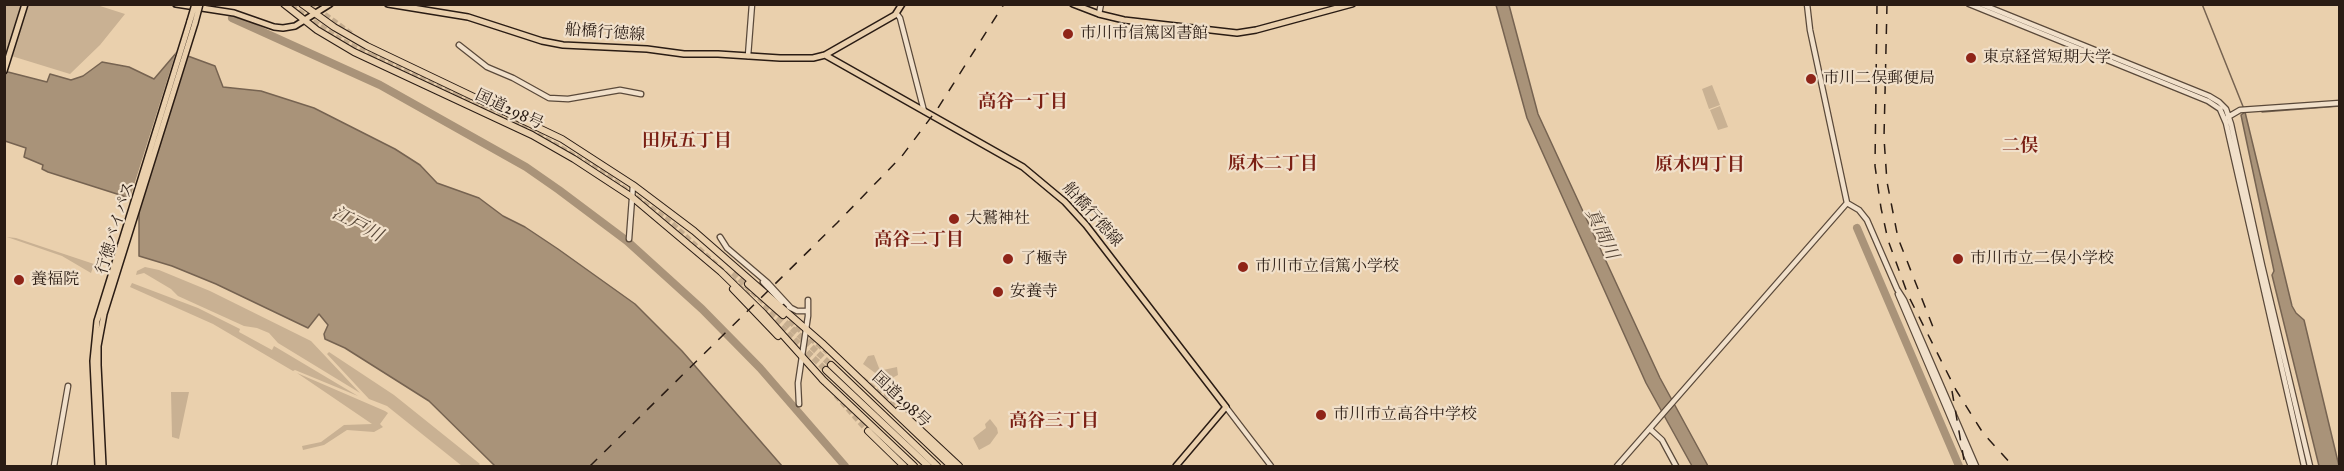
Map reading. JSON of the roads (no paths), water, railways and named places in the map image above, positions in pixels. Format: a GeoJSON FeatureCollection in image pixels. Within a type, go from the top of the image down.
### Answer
{"type":"FeatureCollection","features":[{"type":"Feature","properties":{"kind":"highway","name":"国道298号"},"geometry":{"type":"LineString","coordinates":[[284,4],[304,21],[344,46],[379,65],[507,123],[549,145],[632,197],[709,262],[824,381],[914,466]]}},
{"type":"Feature","properties":{"kind":"highway","name":"国道298号"},"geometry":{"type":"LineString","coordinates":[[302,4],[319,10],[381,53],[537,125],[633,184],[675,216],[761,296],[832,353],[951,466]]}},
{"type":"Feature","properties":{"kind":"highway"},"geometry":{"type":"LineString","coordinates":[[928,466],[829,368],[937,466]]}},
{"type":"Feature","properties":{"kind":"highway"},"geometry":{"type":"LineString","coordinates":[[899,410],[959,466]]}},
{"type":"Feature","properties":{"kind":"highway"},"geometry":{"type":"LineString","coordinates":[[868,431],[904,466]]}},
{"type":"Feature","properties":{"kind":"main road"},"geometry":{"type":"LineString","coordinates":[[4,71],[25,4]]}},
{"type":"Feature","properties":{"kind":"main road"},"geometry":{"type":"LineString","coordinates":[[176,4],[234,13],[279,28],[293,26],[304,21],[330,4]]}},
{"type":"Feature","properties":{"kind":"main road","name":"行徳バイパス"},"geometry":{"type":"LineString","coordinates":[[103,466],[94,347],[99,312],[195,4]]}},
{"type":"Feature","properties":{"kind":"main road","name":"行徳バイパス"},"geometry":{"type":"LineString","coordinates":[[98,466],[98,346],[104,314],[200,4]]}},
{"type":"Feature","properties":{"kind":"main road","name":"船橋行徳線"},"geometry":{"type":"LineString","coordinates":[[388,4],[468,18],[542,41],[563,45],[684,54],[813,58],[825,55],[897,14]]}},
{"type":"Feature","properties":{"kind":"main road"},"geometry":{"type":"LineString","coordinates":[[897,14],[902,4]]}},
{"type":"Feature","properties":{"kind":"main road"},"geometry":{"type":"LineString","coordinates":[[1073,4],[1099,15],[1149,24],[1237,33],[1352,4]]}},
{"type":"Feature","properties":{"kind":"main road","name":"船橋行徳線"},"geometry":{"type":"LineString","coordinates":[[825,55],[1023,167],[1065,202],[1098,240],[1226,407]]}},
{"type":"Feature","properties":{"kind":"main road"},"geometry":{"type":"LineString","coordinates":[[1176,466],[1226,407]]}},
{"type":"Feature","properties":{"kind":"street"},"geometry":{"type":"LineString","coordinates":[[748,56],[752,4]]}},
{"type":"Feature","properties":{"kind":"street"},"geometry":{"type":"LineString","coordinates":[[1099,15],[1101,4]]}},
{"type":"Feature","properties":{"kind":"street"},"geometry":{"type":"LineString","coordinates":[[1807,4],[1810,30],[1847,203],[1859,210],[1867,220],[1904,300],[1974,466]]}},
{"type":"Feature","properties":{"kind":"street"},"geometry":{"type":"LineString","coordinates":[[1969,4],[2212,103],[2227,118],[2304,466]]}},
{"type":"Feature","properties":{"kind":"street"},"geometry":{"type":"LineString","coordinates":[[1981,4],[2213,98],[2224,107],[2310,466]]}},
{"type":"Feature","properties":{"kind":"street"},"geometry":{"type":"LineString","coordinates":[[897,14],[900,18],[924,111]]}},
{"type":"Feature","properties":{"kind":"street"},"geometry":{"type":"LineString","coordinates":[[459,45],[490,69],[513,78],[549,98],[568,99],[620,90],[640,94]]}},
{"type":"Feature","properties":{"kind":"street"},"geometry":{"type":"LineString","coordinates":[[2227,118],[2240,110],[2340,103]]}},
{"type":"Feature","properties":{"kind":"street"},"geometry":{"type":"LineString","coordinates":[[629,239],[633,184]]}},
{"type":"Feature","properties":{"kind":"street"},"geometry":{"type":"LineString","coordinates":[[1617,466],[1847,203]]}},
{"type":"Feature","properties":{"kind":"street"},"geometry":{"type":"LineString","coordinates":[[720,237],[727,248],[775,295],[791,308],[806,311]]}},
{"type":"Feature","properties":{"kind":"street"},"geometry":{"type":"LineString","coordinates":[[799,404],[798,382],[807,319],[808,300],[806,311],[807,319]]}},
{"type":"Feature","properties":{"kind":"street"},"geometry":{"type":"LineString","coordinates":[[54,466],[68,386]]}},
{"type":"Feature","properties":{"kind":"street"},"geometry":{"type":"LineString","coordinates":[[1226,407],[1272,466]]}},
{"type":"Feature","properties":{"kind":"street"},"geometry":{"type":"LineString","coordinates":[[1650,429],[1662,440],[1676,466]]}},
{"type":"Feature","properties":{"kind":"water"},"geometry":{"type":"Polygon","coordinates":[[[1496,5],[1509,5],[1538,114],[1660,378],[1708,466],[1692,466],[1646,383],[1527,118],[1496,5]]]}},
{"type":"Feature","properties":{"kind":"water","name":"江戸川"},"geometry":{"type":"Polygon","coordinates":[[[177,52],[215,66],[223,87],[261,91],[314,108],[395,149],[420,165],[437,183],[479,198],[503,216],[525,227],[558,249],[635,304],[682,351],[782,466],[495,466],[429,401],[345,348],[325,339],[324,334],[328,325],[319,314],[308,328],[216,284],[172,266],[139,256],[139,201],[48,172],[42,169],[43,165],[24,157],[26,148],[5,141],[4,71],[47,82],[50,74],[71,80],[83,76],[102,62],[129,67],[154,79],[177,52]]]}},
{"type":"Feature","properties":{"kind":"water"},"geometry":{"type":"Polygon","coordinates":[[[2245,112],[2292,306],[2304,320],[2339,466],[2319,466],[2272,275],[2274,271],[2241,115],[2245,112]]]}},
{"type":"Feature","properties":{"kind":"waterway"},"geometry":{"type":"LineString","coordinates":[[2202,4],[2244,109]]}},
{"type":"Feature","properties":{"kind":"waterway"},"geometry":{"type":"LineString","coordinates":[[232,18],[380,85],[526,167],[559,190],[627,241],[702,309],[760,368],[845,466]]}},
{"type":"Feature","properties":{"kind":"waterway"},"geometry":{"type":"LineString","coordinates":[[2262,112],[2340,106]]}},
{"type":"Feature","properties":{"kind":"waterway"},"geometry":{"type":"LineString","coordinates":[[1857,228],[1959,466]]}},
{"type":"Feature","properties":{"kind":"tunnel"},"geometry":{"type":"LineString","coordinates":[[310,4],[351,34]]}},
{"type":"Feature","properties":{"kind":"tunnel"},"geometry":{"type":"LineString","coordinates":[[291,6],[337,38],[376,59]]}},
{"type":"Feature","properties":{"kind":"tunnel"},"geometry":{"type":"LineString","coordinates":[[372,53],[463,95]]}},
{"type":"Feature","properties":{"kind":"tunnel"},"geometry":{"type":"LineString","coordinates":[[456,96],[533,132],[598,170],[670,222],[750,297]]}},
{"type":"Feature","properties":{"kind":"tunnel"},"geometry":{"type":"LineString","coordinates":[[733,273],[831,365]]}},
{"type":"Feature","properties":{"kind":"tunnel"},"geometry":{"type":"LineString","coordinates":[[762,308],[826,370]]}},
{"type":"Feature","properties":{"kind":"tunnel"},"geometry":{"type":"LineString","coordinates":[[789,321],[828,352]]}},
{"type":"Feature","properties":{"kind":"tunnel"},"geometry":{"type":"LineString","coordinates":[[862,379],[899,410]]}},
{"type":"Feature","properties":{"kind":"tunnel"},"geometry":{"type":"LineString","coordinates":[[836,395],[868,431]]}},
{"type":"Feature","properties":{"kind":"railway"},"geometry":{"type":"LineString","coordinates":[[590,466],[902,156],[938,108],[1004,4]]}},
{"type":"Feature","properties":{"kind":"railway"},"geometry":{"type":"LineString","coordinates":[[1877,4],[1875,166],[1888,240],[1908,295],[1956,390],[1983,433],[2013,466]]}},
{"type":"Feature","properties":{"kind":"railway"},"geometry":{"type":"LineString","coordinates":[[1887,4],[1884,138],[1887,182],[1898,238],[1933,327]]}},
{"type":"Feature","properties":{"kind":"railway"},"geometry":{"type":"LineString","coordinates":[[1952,391],[1965,466]]}},
{"type":"Feature","properties":{"kind":"place","name":"市川市信篤図書館"},"geometry":{"type":"Point","coordinates":[1068,34]}},
{"type":"Feature","properties":{"kind":"place","name":"東京経営短期大学"},"geometry":{"type":"Point","coordinates":[1971,58]}},
{"type":"Feature","properties":{"kind":"place","name":"市川二俣郵便局"},"geometry":{"type":"Point","coordinates":[1811,79]}},
{"type":"Feature","properties":{"kind":"place","name":"大鷲神社"},"geometry":{"type":"Point","coordinates":[954,219]}},
{"type":"Feature","properties":{"kind":"place","name":"了極寺"},"geometry":{"type":"Point","coordinates":[1008,259]}},
{"type":"Feature","properties":{"kind":"place","name":"市川市立二俣小学校"},"geometry":{"type":"Point","coordinates":[1958,259]}},
{"type":"Feature","properties":{"kind":"place","name":"市川市立信篤小学校"},"geometry":{"type":"Point","coordinates":[1243,267]}},
{"type":"Feature","properties":{"kind":"place","name":"養福院"},"geometry":{"type":"Point","coordinates":[19,280]}},
{"type":"Feature","properties":{"kind":"place","name":"安養寺"},"geometry":{"type":"Point","coordinates":[998,292]}},
{"type":"Feature","properties":{"kind":"place","name":"市川市立高谷中学校"},"geometry":{"type":"Point","coordinates":[1321,415]}},
{"type":"Feature","properties":{"kind":"district","name":"高谷一丁目"},"geometry":{"type":"Point","coordinates":[1023,103]}},
{"type":"Feature","properties":{"kind":"district","name":"田尻五丁目"},"geometry":{"type":"Point","coordinates":[687,142]}},
{"type":"Feature","properties":{"kind":"district","name":"二俣"},"geometry":{"type":"Point","coordinates":[2020,147]}},
{"type":"Feature","properties":{"kind":"district","name":"原木二丁目"},"geometry":{"type":"Point","coordinates":[1273,165]}},
{"type":"Feature","properties":{"kind":"district","name":"原木四丁目"},"geometry":{"type":"Point","coordinates":[1700,166]}},
{"type":"Feature","properties":{"kind":"district","name":"高谷二丁目"},"geometry":{"type":"Point","coordinates":[919,241]}},
{"type":"Feature","properties":{"kind":"district","name":"高谷三丁目"},"geometry":{"type":"Point","coordinates":[1054,422]}},
{"type":"Feature","properties":{"kind":"water label","name":"真間川"},"geometry":{"type":"Point","coordinates":[1601,234]}}]}
